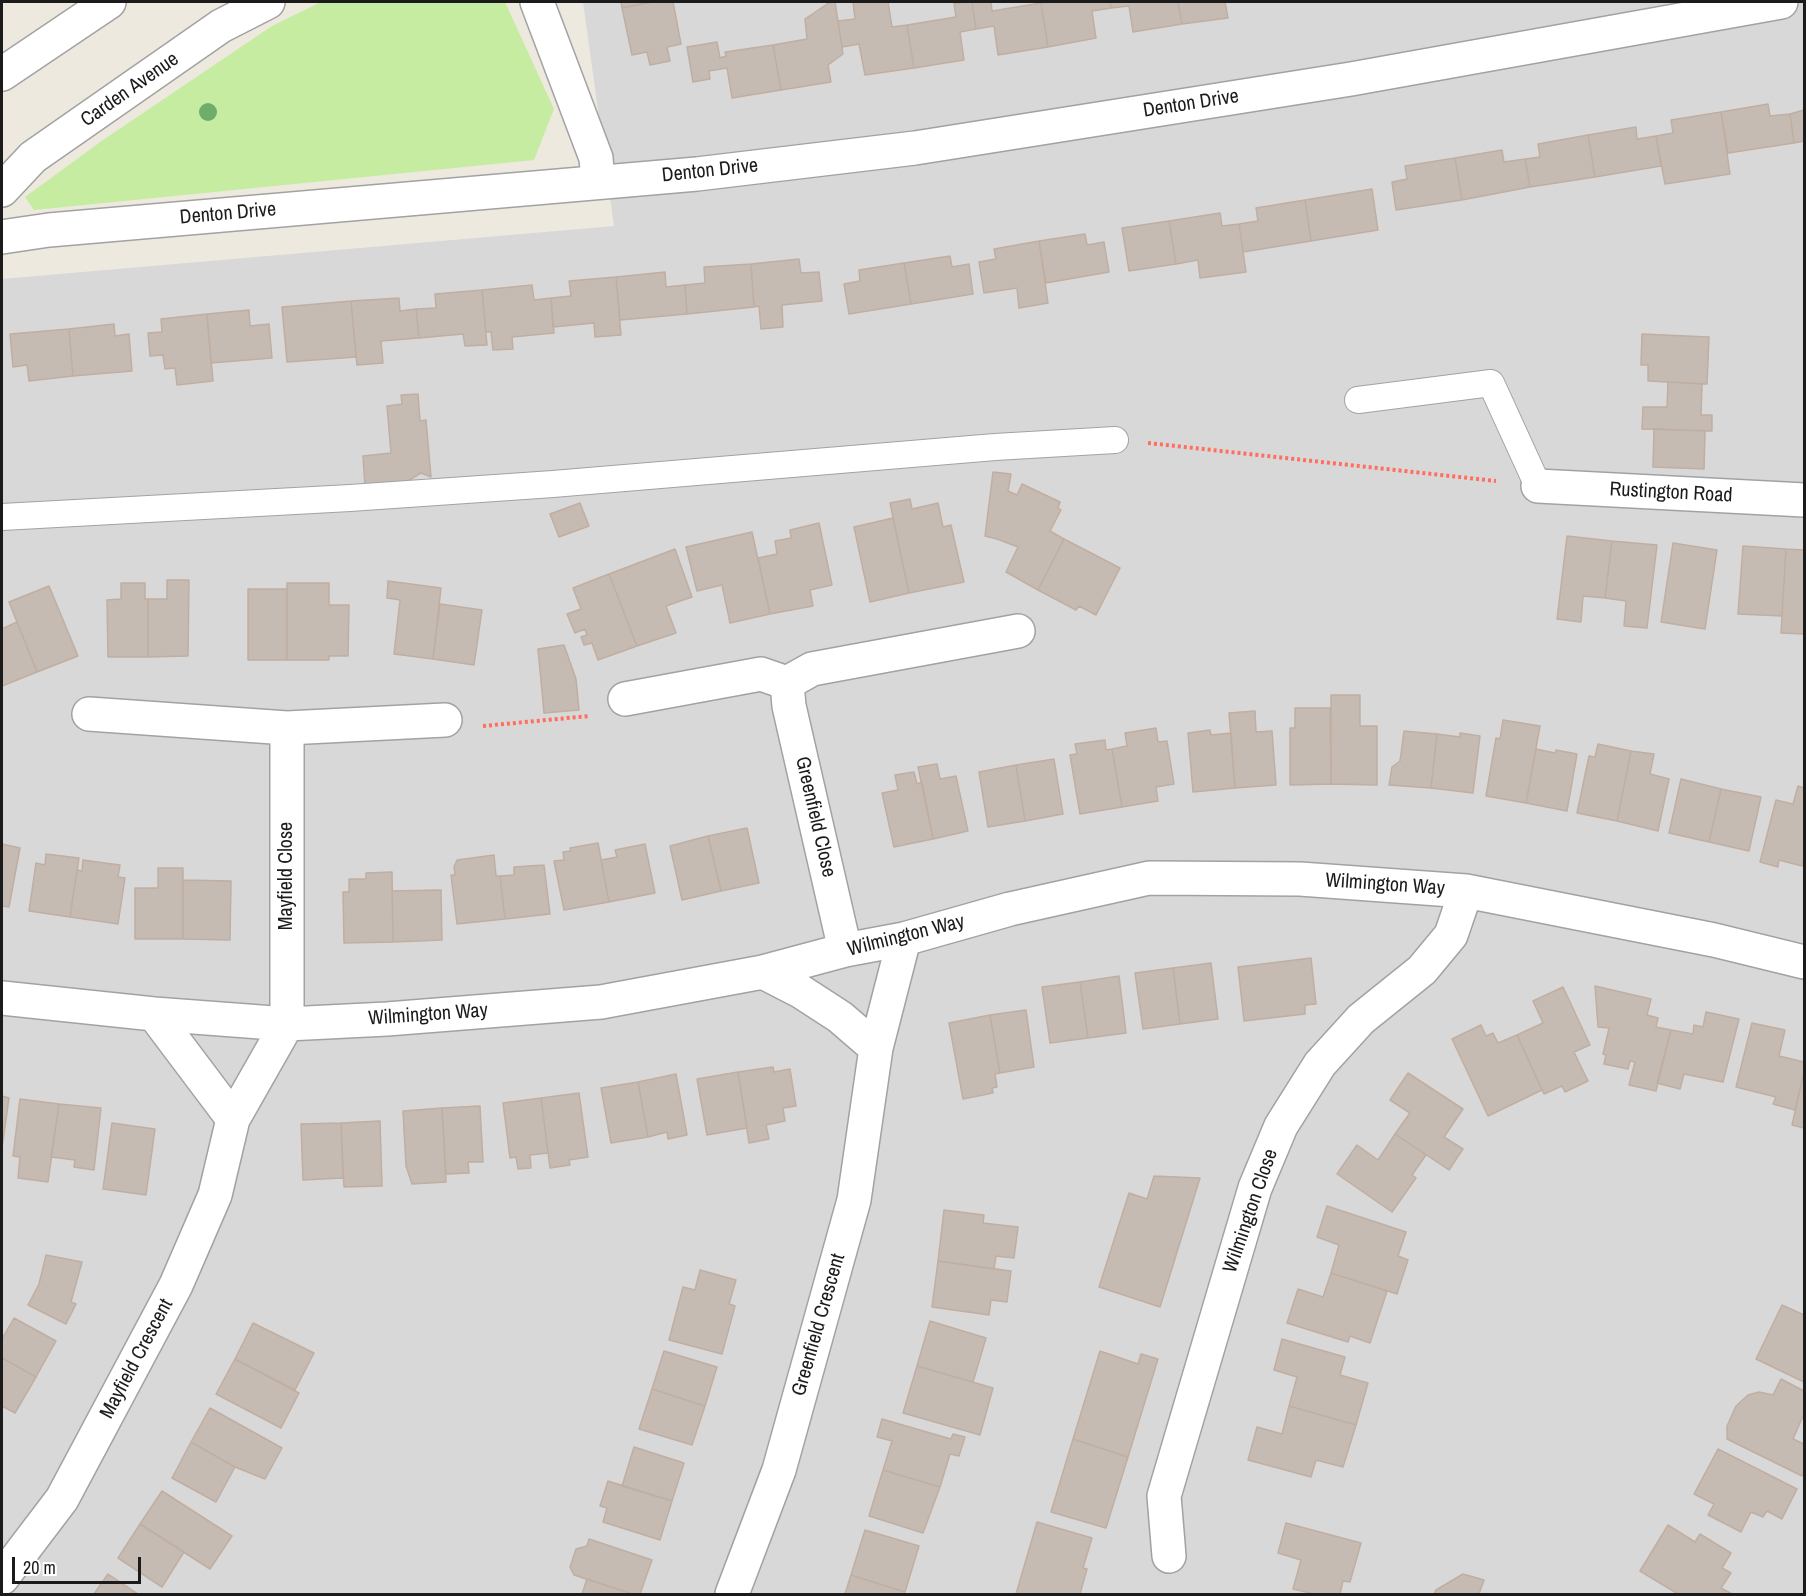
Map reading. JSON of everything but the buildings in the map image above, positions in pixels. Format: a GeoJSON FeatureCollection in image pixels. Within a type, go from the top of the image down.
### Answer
{"type":"FeatureCollection","features":[{"type":"Feature","properties":{"kind":"street"},"geometry":{"type":"LineString","coordinates":[[2,74],[109,2]]}},
{"type":"Feature","properties":{"kind":"street","name":"Carden Avenue"},"geometry":{"type":"LineString","coordinates":[[2,190],[33,157],[221,27],[268,2]]}},
{"type":"Feature","properties":{"kind":"street"},"geometry":{"type":"LineString","coordinates":[[537,2],[596,159],[598,182]]}},
{"type":"Feature","properties":{"kind":"street","name":"Denton Drive"},"geometry":{"type":"LineString","coordinates":[[2,237],[49,230],[697,174],[927,146],[1351,79],[1781,2]]}},
{"type":"Feature","properties":{"kind":"street","name":"Rustington Road"},"geometry":{"type":"LineString","coordinates":[[1538,486],[1804,500]]}},
{"type":"Feature","properties":{"kind":"street"},"geometry":{"type":"LineString","coordinates":[[611,707],[761,674],[787,683],[812,669],[1018,631]]}},
{"type":"Feature","properties":{"kind":"street","name":"Greenfield Close"},"geometry":{"type":"LineString","coordinates":[[787,683],[789,706],[845,950]]}},
{"type":"Feature","properties":{"kind":"street"},"geometry":{"type":"LineString","coordinates":[[89,714],[287,728],[445,720]]}},
{"type":"Feature","properties":{"kind":"street","name":"Mayfield Close"},"geometry":{"type":"LineString","coordinates":[[287,728],[287,1024]]}},
{"type":"Feature","properties":{"kind":"street","name":"Wilmington Way"},"geometry":{"type":"LineString","coordinates":[[2,998],[154,1014],[218,1017],[287,1024],[387,1019],[601,1002],[763,972],[845,950],[904,939],[1010,909],[1149,878],[1300,879],[1466,891],[1714,940],[1804,962]]}},
{"type":"Feature","properties":{"kind":"street","name":"Wilmington Close"},"geometry":{"type":"LineString","coordinates":[[1169,1556],[1164,1496],[1255,1188],[1281,1126],[1320,1064],[1361,1019],[1422,970],[1451,934],[1466,891]]}},
{"type":"Feature","properties":{"kind":"street","name":"Greenfield Crescent"},"geometry":{"type":"LineString","coordinates":[[732,1594],[779,1470],[854,1200],[876,1048],[904,939]]}},
{"type":"Feature","properties":{"kind":"street"},"geometry":{"type":"LineString","coordinates":[[763,972],[800,991],[840,1017],[876,1048]]}},
{"type":"Feature","properties":{"kind":"street"},"geometry":{"type":"LineString","coordinates":[[154,1014],[233,1119]]}},
{"type":"Feature","properties":{"kind":"street","name":"Mayfield Crescent"},"geometry":{"type":"LineString","coordinates":[[2,1578],[62,1499],[176,1285],[215,1195],[233,1119],[287,1024]]}},
{"type":"Feature","properties":{"kind":"lane"},"geometry":{"type":"LineString","coordinates":[[1358,400],[1491,383],[1538,486]]}},
{"type":"Feature","properties":{"kind":"lane"},"geometry":{"type":"LineString","coordinates":[[2,517],[327,500],[529,486],[995,447],[1115,440]]}},
{"type":"Feature","properties":{"kind":"path"},"geometry":{"type":"LineString","coordinates":[[1115,440],[1538,486]]}},
{"type":"Feature","properties":{"kind":"path"},"geometry":{"type":"LineString","coordinates":[[482,726],[611,707]]}},
{"type":"Feature","properties":{"kind":"shaded area"},"geometry":{"type":"Polygon","coordinates":[[[583,2],[1804,2],[1804,1594],[2,1594],[2,279],[614,226],[583,2]]]}},
{"type":"Feature","properties":{"kind":"green space"},"geometry":{"type":"Polygon","coordinates":[[[321,2],[505,2],[554,109],[534,160],[34,210],[25,197],[103,140],[272,26],[321,2]]]}}]}
